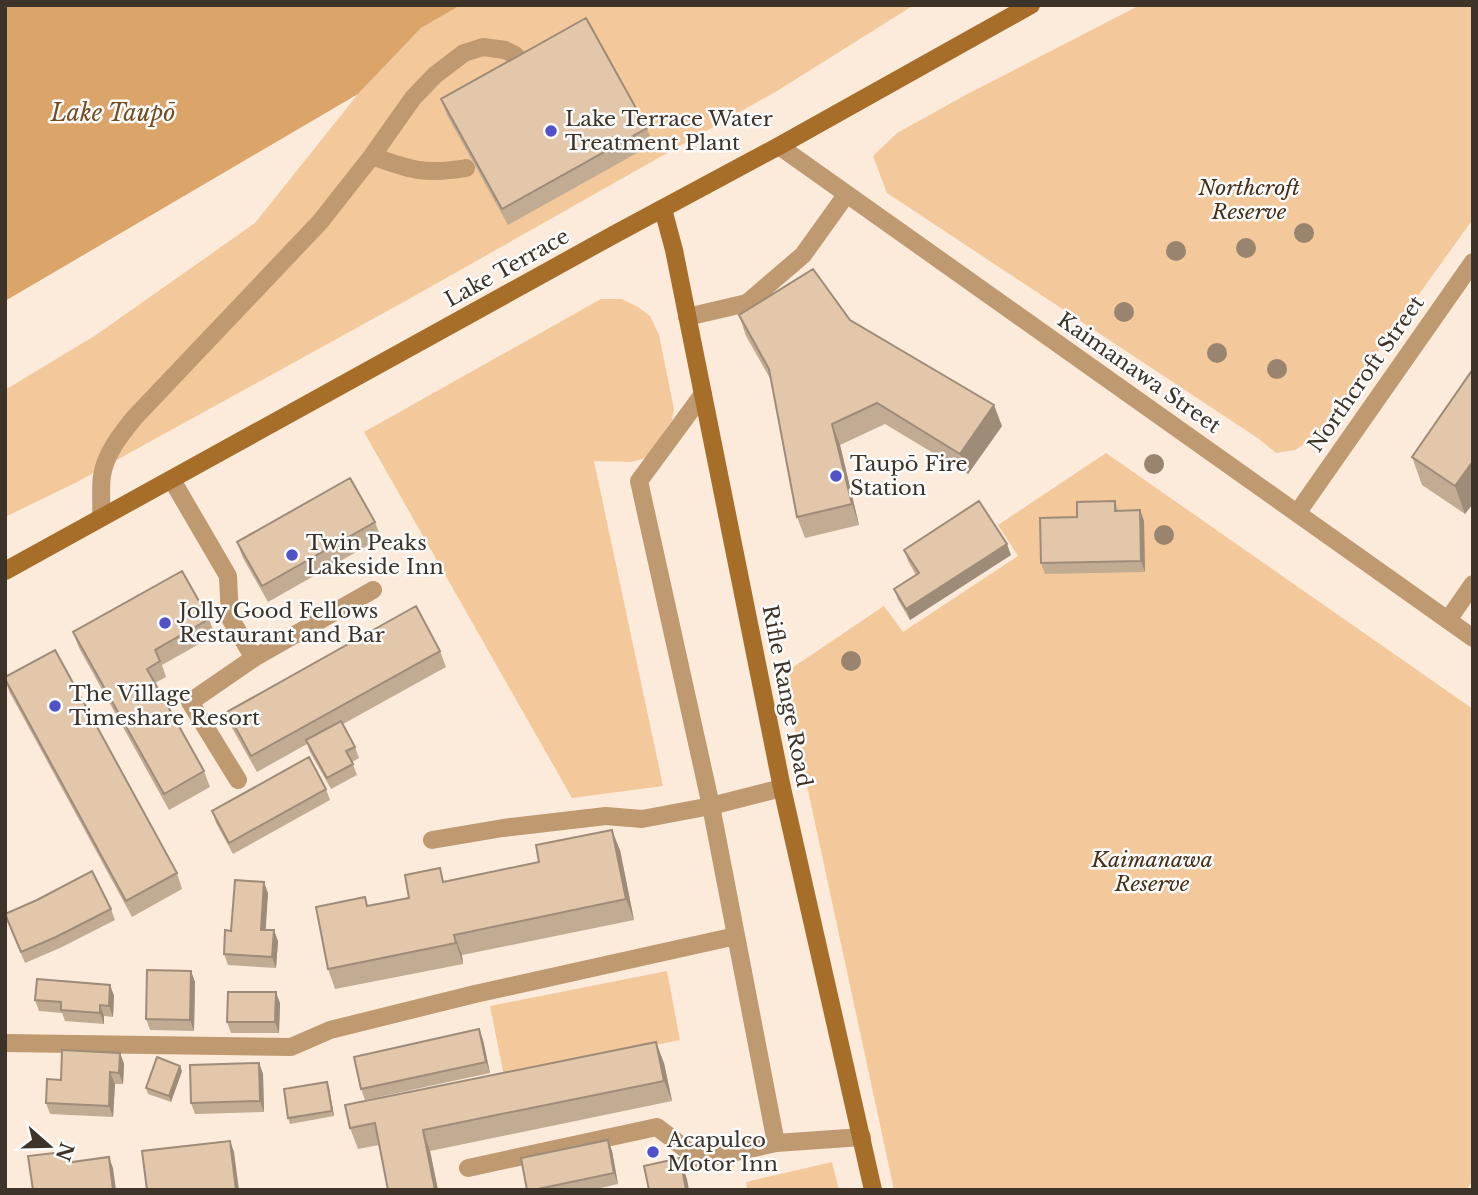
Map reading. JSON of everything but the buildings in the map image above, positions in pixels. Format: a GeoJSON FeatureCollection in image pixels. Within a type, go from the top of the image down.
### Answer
{"type":"FeatureCollection","features":[{"type":"Feature","properties":{"kind":"main road","name":"Lake Terrace"},"geometry":{"type":"LineString","coordinates":[[5,571],[1031,5]]}},
{"type":"Feature","properties":{"kind":"main road","name":"Rifle Range Road"},"geometry":{"type":"LineString","coordinates":[[663,209],[674,250],[782,788],[873,1190]]}},
{"type":"Feature","properties":{"kind":"street"},"geometry":{"type":"LineString","coordinates":[[101,517],[102,476],[107,459],[122,433],[320,222],[413,98],[435,75],[464,53],[483,47],[495,47],[514,55],[523,63]]}},
{"type":"Feature","properties":{"kind":"street","name":"Kaimanawa Street"},"geometry":{"type":"LineString","coordinates":[[779,146],[1473,638]]}},
{"type":"Feature","properties":{"kind":"street"},"geometry":{"type":"LineString","coordinates":[[372,156],[408,169],[426,172],[466,168]]}},
{"type":"Feature","properties":{"kind":"street"},"geometry":{"type":"LineString","coordinates":[[687,317],[747,303],[803,255],[846,195]]}},
{"type":"Feature","properties":{"kind":"street","name":"Northcroft Street"},"geometry":{"type":"LineString","coordinates":[[1298,512],[1473,262]]}},
{"type":"Feature","properties":{"kind":"street"},"geometry":{"type":"LineString","coordinates":[[703,394],[639,481],[711,806],[776,1143]]}},
{"type":"Feature","properties":{"kind":"street"},"geometry":{"type":"LineString","coordinates":[[172,480],[228,576],[230,618],[254,658]]}},
{"type":"Feature","properties":{"kind":"street"},"geometry":{"type":"LineString","coordinates":[[1448,620],[1473,584]]}},
{"type":"Feature","properties":{"kind":"street"},"geometry":{"type":"LineString","coordinates":[[238,780],[190,702],[254,658],[373,590]]}},
{"type":"Feature","properties":{"kind":"street"},"geometry":{"type":"LineString","coordinates":[[432,840],[503,828],[606,816],[642,819],[711,806],[782,788]]}},
{"type":"Feature","properties":{"kind":"street"},"geometry":{"type":"LineString","coordinates":[[5,1043],[291,1047],[330,1030],[449,1000],[736,936]]}},
{"type":"Feature","properties":{"kind":"street"},"geometry":{"type":"LineString","coordinates":[[468,1168],[657,1127],[700,1160],[776,1143],[862,1137]]}},
{"type":"Feature","properties":{"kind":"green space"},"geometry":{"type":"Polygon","coordinates":[[[461,5],[914,5],[777,91],[409,299],[75,483],[5,517],[5,390],[96,335],[255,223],[358,94],[421,28],[461,5]]]}},
{"type":"Feature","properties":{"kind":"green space","name":"Northcroft Reserve"},"geometry":{"type":"Polygon","coordinates":[[[1140,5],[1473,5],[1473,219],[1318,435],[1295,450],[1276,453],[1259,439],[887,193],[873,156],[897,133],[1140,5]]]}},
{"type":"Feature","properties":{"kind":"green space"},"geometry":{"type":"Polygon","coordinates":[[[601,299],[622,299],[650,316],[659,335],[674,409],[672,420],[643,459],[630,462],[594,461],[663,786],[572,798],[364,432],[601,299]]]}},
{"type":"Feature","properties":{"kind":"green space","name":"Kaimanawa Reserve"},"geometry":{"type":"Polygon","coordinates":[[[1106,453],[1473,709],[1473,1180],[1466,1190],[894,1190],[783,674],[884,606],[903,632],[1018,556],[998,525],[1106,453]]]}},
{"type":"Feature","properties":{"kind":"green space"},"geometry":{"type":"Polygon","coordinates":[[[667,971],[680,1040],[504,1076],[490,1006],[667,971]]]}},
{"type":"Feature","properties":{"kind":"green space"},"geometry":{"type":"Polygon","coordinates":[[[832,1162],[839,1190],[747,1190],[746,1182],[832,1162]]]}},
{"type":"Feature","properties":{"kind":"water","name":"Lake Taupō"},"geometry":{"type":"Polygon","coordinates":[[[5,5],[461,5],[421,28],[358,94],[5,301],[5,5]]]}},
{"type":"Feature","properties":{"kind":"place","name":"Lake Terrace Water Treatment Plant"},"geometry":{"type":"Point","coordinates":[551,131]}},
{"type":"Feature","properties":{"kind":"place","name":"Taupō Fire Station"},"geometry":{"type":"Point","coordinates":[836,476]}},
{"type":"Feature","properties":{"kind":"place","name":"Twin Peaks Lakeside Inn"},"geometry":{"type":"Point","coordinates":[292,555]}},
{"type":"Feature","properties":{"kind":"place","name":"Jolly Good Fellows Restaurant and Bar"},"geometry":{"type":"Point","coordinates":[165,623]}},
{"type":"Feature","properties":{"kind":"place","name":"The Village Timeshare Resort"},"geometry":{"type":"Point","coordinates":[55,706]}},
{"type":"Feature","properties":{"kind":"place","name":"Acapulco Motor Inn"},"geometry":{"type":"Point","coordinates":[653,1152]}}]}
